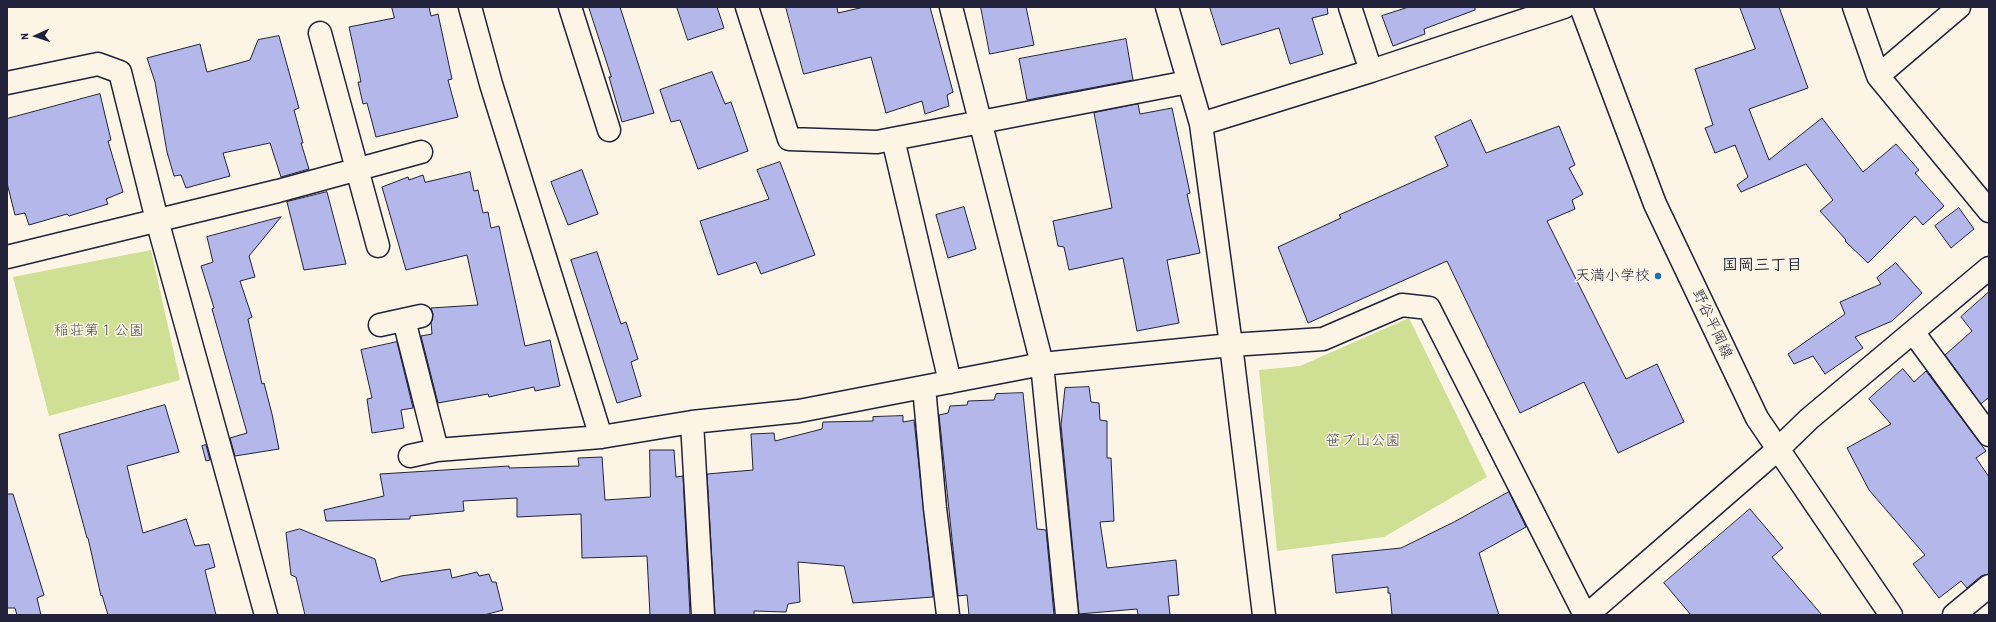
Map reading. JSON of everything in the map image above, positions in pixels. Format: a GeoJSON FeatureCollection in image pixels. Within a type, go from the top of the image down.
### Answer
{"type":"FeatureCollection","features":[{"type":"Feature","properties":{"kind":"street"},"geometry":{"type":"LineString","coordinates":[[470,7],[491,84],[601,437]]}},
{"type":"Feature","properties":{"kind":"street"},"geometry":{"type":"LineString","coordinates":[[570,7],[609,130]]}},
{"type":"Feature","properties":{"kind":"street"},"geometry":{"type":"LineString","coordinates":[[747,7],[788,139],[877,142],[1188,82]]}},
{"type":"Feature","properties":{"kind":"street"},"geometry":{"type":"LineString","coordinates":[[951,7],[979,122],[1042,364],[1067,615]]}},
{"type":"Feature","properties":{"kind":"street"},"geometry":{"type":"LineString","coordinates":[[1167,7],[1201,124],[1231,346],[1264,615]]}},
{"type":"Feature","properties":{"kind":"street"},"geometry":{"type":"LineString","coordinates":[[1350,7],[1371,70]]}},
{"type":"Feature","properties":{"kind":"street"},"geometry":{"type":"LineString","coordinates":[[1201,124],[1564,7]]}},
{"type":"Feature","properties":{"kind":"street","name":"野谷平岡線"},"geometry":{"type":"LineString","coordinates":[[1581,7],[1655,204],[1757,418],[1777,450],[1891,615]]}},
{"type":"Feature","properties":{"kind":"street"},"geometry":{"type":"LineString","coordinates":[[1854,7],[1878,76],[1989,211]]}},
{"type":"Feature","properties":{"kind":"street"},"geometry":{"type":"LineString","coordinates":[[1878,76],[1959,7]]}},
{"type":"Feature","properties":{"kind":"street"},"geometry":{"type":"LineString","coordinates":[[320,32],[378,246]]}},
{"type":"Feature","properties":{"kind":"street"},"geometry":{"type":"LineString","coordinates":[[7,83],[98,64],[120,72],[157,220],[266,615]]}},
{"type":"Feature","properties":{"kind":"street"},"geometry":{"type":"LineString","coordinates":[[893,139],[950,382]]}},
{"type":"Feature","properties":{"kind":"street"},"geometry":{"type":"LineString","coordinates":[[7,257],[421,152]]}},
{"type":"Feature","properties":{"kind":"street"},"geometry":{"type":"LineString","coordinates":[[410,456],[437,450],[601,437],[692,422],[799,411],[1042,364],[1323,339],[1402,304],[1429,308],[1586,615],[1777,450],[1809,419],[1989,268]]}},
{"type":"Feature","properties":{"kind":"street"},"geometry":{"type":"LineString","coordinates":[[380,325],[412,318],[437,450]]}},
{"type":"Feature","properties":{"kind":"street"},"geometry":{"type":"LineString","coordinates":[[1913,332],[1989,435]]}},
{"type":"Feature","properties":{"kind":"street"},"geometry":{"type":"LineString","coordinates":[[924,387],[935,508],[948,615]]}},
{"type":"Feature","properties":{"kind":"street"},"geometry":{"type":"LineString","coordinates":[[692,422],[703,615]]}},
{"type":"Feature","properties":{"kind":"street"},"geometry":{"type":"LineString","coordinates":[[1954,615],[1989,586]]}},
{"type":"Feature","properties":{"kind":"green space","name":"稲荘第１公園"},"geometry":{"type":"Polygon","coordinates":[[[151,250],[180,380],[49,416],[13,277],[151,250]]]}},
{"type":"Feature","properties":{"kind":"green space","name":"笹ブ山公園"},"geometry":{"type":"Polygon","coordinates":[[[1409,318],[1487,477],[1384,537],[1277,551],[1259,370],[1300,366],[1409,318]]]}},
{"type":"Feature","properties":{"kind":"building"},"geometry":{"type":"Polygon","coordinates":[[[392,7],[429,7],[431,16],[438,14],[452,79],[448,80],[458,117],[376,137],[367,103],[363,104],[358,82],[361,82],[349,27],[394,18],[392,7]]]}},
{"type":"Feature","properties":{"kind":"building"},"geometry":{"type":"Polygon","coordinates":[[[589,7],[620,7],[654,113],[622,122],[609,77],[611,77],[589,7]]]}},
{"type":"Feature","properties":{"kind":"building"},"geometry":{"type":"Polygon","coordinates":[[[677,7],[717,7],[724,28],[688,40],[677,7]]]}},
{"type":"Feature","properties":{"kind":"building"},"geometry":{"type":"Polygon","coordinates":[[[786,7],[837,7],[838,13],[864,7],[930,7],[953,92],[947,95],[949,106],[925,114],[922,101],[886,113],[871,57],[804,74],[786,7]]]}},
{"type":"Feature","properties":{"kind":"building"},"geometry":{"type":"Polygon","coordinates":[[[981,7],[1026,7],[1034,45],[990,54],[981,7]]]}},
{"type":"Feature","properties":{"kind":"building"},"geometry":{"type":"Polygon","coordinates":[[[1210,7],[1327,7],[1328,14],[1312,18],[1323,54],[1290,64],[1279,28],[1222,45],[1210,7]]]}},
{"type":"Feature","properties":{"kind":"building"},"geometry":{"type":"Polygon","coordinates":[[[1409,7],[1475,7],[1475,10],[1424,29],[1425,34],[1393,46],[1382,16],[1409,7]]]}},
{"type":"Feature","properties":{"kind":"building"},"geometry":{"type":"Polygon","coordinates":[[[1740,7],[1779,7],[1808,88],[1749,109],[1769,160],[1822,118],[1863,172],[1896,144],[1919,170],[1915,173],[1944,206],[1923,225],[1915,216],[1868,263],[1845,241],[1846,240],[1820,211],[1833,200],[1806,164],[1741,192],[1737,185],[1748,177],[1735,145],[1715,153],[1705,128],[1713,125],[1695,69],[1755,49],[1740,7]]]}},
{"type":"Feature","properties":{"kind":"building"},"geometry":{"type":"Polygon","coordinates":[[[279,36],[299,108],[294,110],[303,143],[301,143],[309,169],[281,177],[270,143],[223,153],[230,176],[186,188],[181,175],[174,176],[167,152],[155,82],[147,58],[200,44],[207,72],[250,60],[258,40],[279,36]]]}},
{"type":"Feature","properties":{"kind":"building"},"geometry":{"type":"Polygon","coordinates":[[[1126,39],[1133,80],[1027,100],[1019,59],[1126,39]]]}},
{"type":"Feature","properties":{"kind":"building"},"geometry":{"type":"Polygon","coordinates":[[[712,72],[725,104],[731,102],[748,151],[698,169],[680,120],[671,122],[660,90],[712,72]]]}},
{"type":"Feature","properties":{"kind":"building"},"geometry":{"type":"Polygon","coordinates":[[[100,94],[111,140],[108,141],[123,192],[106,199],[108,204],[69,216],[67,214],[29,225],[25,213],[15,215],[7,183],[7,119],[100,94]]]}},
{"type":"Feature","properties":{"kind":"building"},"geometry":{"type":"Polygon","coordinates":[[[1138,104],[1140,114],[1172,108],[1190,193],[1187,194],[1200,253],[1167,260],[1179,323],[1137,331],[1123,258],[1069,270],[1064,247],[1058,246],[1053,221],[1112,208],[1094,113],[1138,104]]]}},
{"type":"Feature","properties":{"kind":"building"},"geometry":{"type":"Polygon","coordinates":[[[1471,120],[1486,153],[1559,126],[1575,165],[1569,168],[1583,194],[1572,200],[1575,209],[1547,221],[1626,379],[1657,364],[1684,422],[1618,453],[1584,382],[1520,413],[1447,261],[1308,323],[1278,247],[1341,218],[1339,215],[1448,166],[1435,137],[1471,120]]]}},
{"type":"Feature","properties":{"kind":"building"},"geometry":{"type":"Polygon","coordinates":[[[780,162],[815,255],[761,274],[756,262],[718,275],[700,221],[769,199],[757,170],[780,162]]]}},
{"type":"Feature","properties":{"kind":"building"},"geometry":{"type":"Polygon","coordinates":[[[582,170],[598,214],[568,225],[551,182],[582,170]]]}},
{"type":"Feature","properties":{"kind":"building"},"geometry":{"type":"Polygon","coordinates":[[[470,172],[474,191],[478,190],[483,213],[488,212],[491,228],[499,226],[525,346],[550,340],[560,386],[535,391],[534,387],[489,397],[488,394],[438,403],[421,336],[432,334],[431,322],[433,314],[431,308],[478,305],[467,255],[406,270],[382,187],[408,177],[409,180],[423,175],[425,182],[470,172]]]}},
{"type":"Feature","properties":{"kind":"building"},"geometry":{"type":"Polygon","coordinates":[[[327,192],[346,264],[304,270],[287,202],[327,192]]]}},
{"type":"Feature","properties":{"kind":"building"},"geometry":{"type":"Polygon","coordinates":[[[964,207],[976,249],[948,258],[936,215],[964,207]]]}},
{"type":"Feature","properties":{"kind":"building"},"geometry":{"type":"Polygon","coordinates":[[[1959,208],[1974,229],[1951,248],[1935,226],[1959,208]]]}},
{"type":"Feature","properties":{"kind":"building"},"geometry":{"type":"Polygon","coordinates":[[[281,217],[249,256],[255,277],[240,281],[252,317],[248,319],[262,384],[264,383],[279,449],[235,456],[230,438],[247,433],[212,309],[214,308],[201,266],[213,262],[207,237],[281,217]]]}},
{"type":"Feature","properties":{"kind":"building"},"geometry":{"type":"Polygon","coordinates":[[[597,252],[621,324],[626,322],[638,359],[631,362],[641,396],[617,403],[571,260],[597,252]]]}},
{"type":"Feature","properties":{"kind":"building"},"geometry":{"type":"Polygon","coordinates":[[[1896,263],[1922,293],[1892,321],[1855,337],[1863,348],[1825,374],[1813,356],[1794,364],[1788,354],[1845,314],[1840,302],[1881,284],[1877,278],[1896,263]]]}},
{"type":"Feature","properties":{"kind":"building"},"geometry":{"type":"Polygon","coordinates":[[[1989,292],[1989,397],[1981,404],[1945,355],[1972,331],[1961,317],[1989,292]]]}},
{"type":"Feature","properties":{"kind":"building"},"geometry":{"type":"Polygon","coordinates":[[[397,342],[413,408],[401,410],[404,428],[372,433],[367,399],[372,398],[361,350],[397,342]]]}},
{"type":"Feature","properties":{"kind":"building"},"geometry":{"type":"Polygon","coordinates":[[[1903,369],[1914,382],[1926,371],[1986,451],[1976,458],[1989,477],[1989,574],[1981,576],[1967,588],[1961,581],[1939,598],[1913,564],[1925,555],[1869,490],[1847,448],[1891,424],[1869,399],[1903,369]]]}},
{"type":"Feature","properties":{"kind":"building"},"geometry":{"type":"Polygon","coordinates":[[[1089,387],[1091,402],[1099,403],[1100,420],[1107,421],[1107,458],[1111,458],[1114,521],[1100,522],[1107,568],[1176,560],[1179,595],[1168,596],[1170,615],[1138,615],[1137,609],[1079,614],[1061,425],[1065,388],[1089,387]]]}},
{"type":"Feature","properties":{"kind":"building"},"geometry":{"type":"Polygon","coordinates":[[[1023,393],[1037,529],[1046,530],[1054,615],[969,615],[967,595],[958,596],[939,415],[948,413],[950,406],[967,405],[968,401],[994,400],[996,394],[1023,393]]]}},
{"type":"Feature","properties":{"kind":"building"},"geometry":{"type":"Polygon","coordinates":[[[165,405],[179,452],[127,466],[143,533],[186,519],[195,546],[209,544],[215,567],[205,570],[216,615],[108,615],[102,595],[101,596],[88,538],[59,435],[165,405]]]}},
{"type":"Feature","properties":{"kind":"building"},"geometry":{"type":"Polygon","coordinates":[[[903,416],[903,422],[914,420],[933,597],[853,603],[844,566],[798,562],[800,602],[788,604],[786,612],[754,611],[754,615],[715,615],[707,474],[753,470],[751,434],[774,433],[775,441],[822,429],[823,422],[873,421],[873,417],[903,416]]]}},
{"type":"Feature","properties":{"kind":"building"},"geometry":{"type":"Polygon","coordinates":[[[206,445],[210,460],[206,461],[202,446],[206,445]]]}},
{"type":"Feature","properties":{"kind":"building"},"geometry":{"type":"Polygon","coordinates":[[[650,450],[674,450],[676,477],[683,476],[690,615],[650,615],[647,556],[582,558],[581,514],[517,517],[517,498],[463,501],[464,511],[410,516],[410,519],[326,521],[324,510],[384,496],[380,474],[509,466],[509,468],[579,466],[578,458],[602,457],[605,500],[650,497],[650,450]]]}},
{"type":"Feature","properties":{"kind":"building"},"geometry":{"type":"Polygon","coordinates":[[[1509,492],[1526,527],[1479,553],[1499,615],[1392,615],[1388,587],[1336,593],[1332,555],[1401,548],[1454,522],[1509,492]]]}},
{"type":"Feature","properties":{"kind":"building"},"geometry":{"type":"Polygon","coordinates":[[[7,494],[13,494],[44,595],[37,598],[41,615],[17,615],[15,608],[7,608],[7,494]]]}},
{"type":"Feature","properties":{"kind":"building"},"geometry":{"type":"Polygon","coordinates":[[[1750,509],[1783,548],[1772,557],[1822,615],[1691,615],[1664,583],[1750,509]]]}},
{"type":"Feature","properties":{"kind":"building"},"geometry":{"type":"Polygon","coordinates":[[[300,529],[375,559],[381,582],[401,576],[450,569],[452,578],[477,572],[479,576],[489,574],[492,582],[496,582],[503,610],[484,615],[305,615],[296,577],[291,575],[286,533],[300,529]]]}},
{"type":"Feature","properties":{"kind":"place","name":"天満小学校"},"geometry":{"type":"Point","coordinates":[1658,276]}},
{"type":"Feature","properties":{"kind":"district","name":"国岡三丁目"},"geometry":{"type":"Point","coordinates":[1762,266]}}]}
